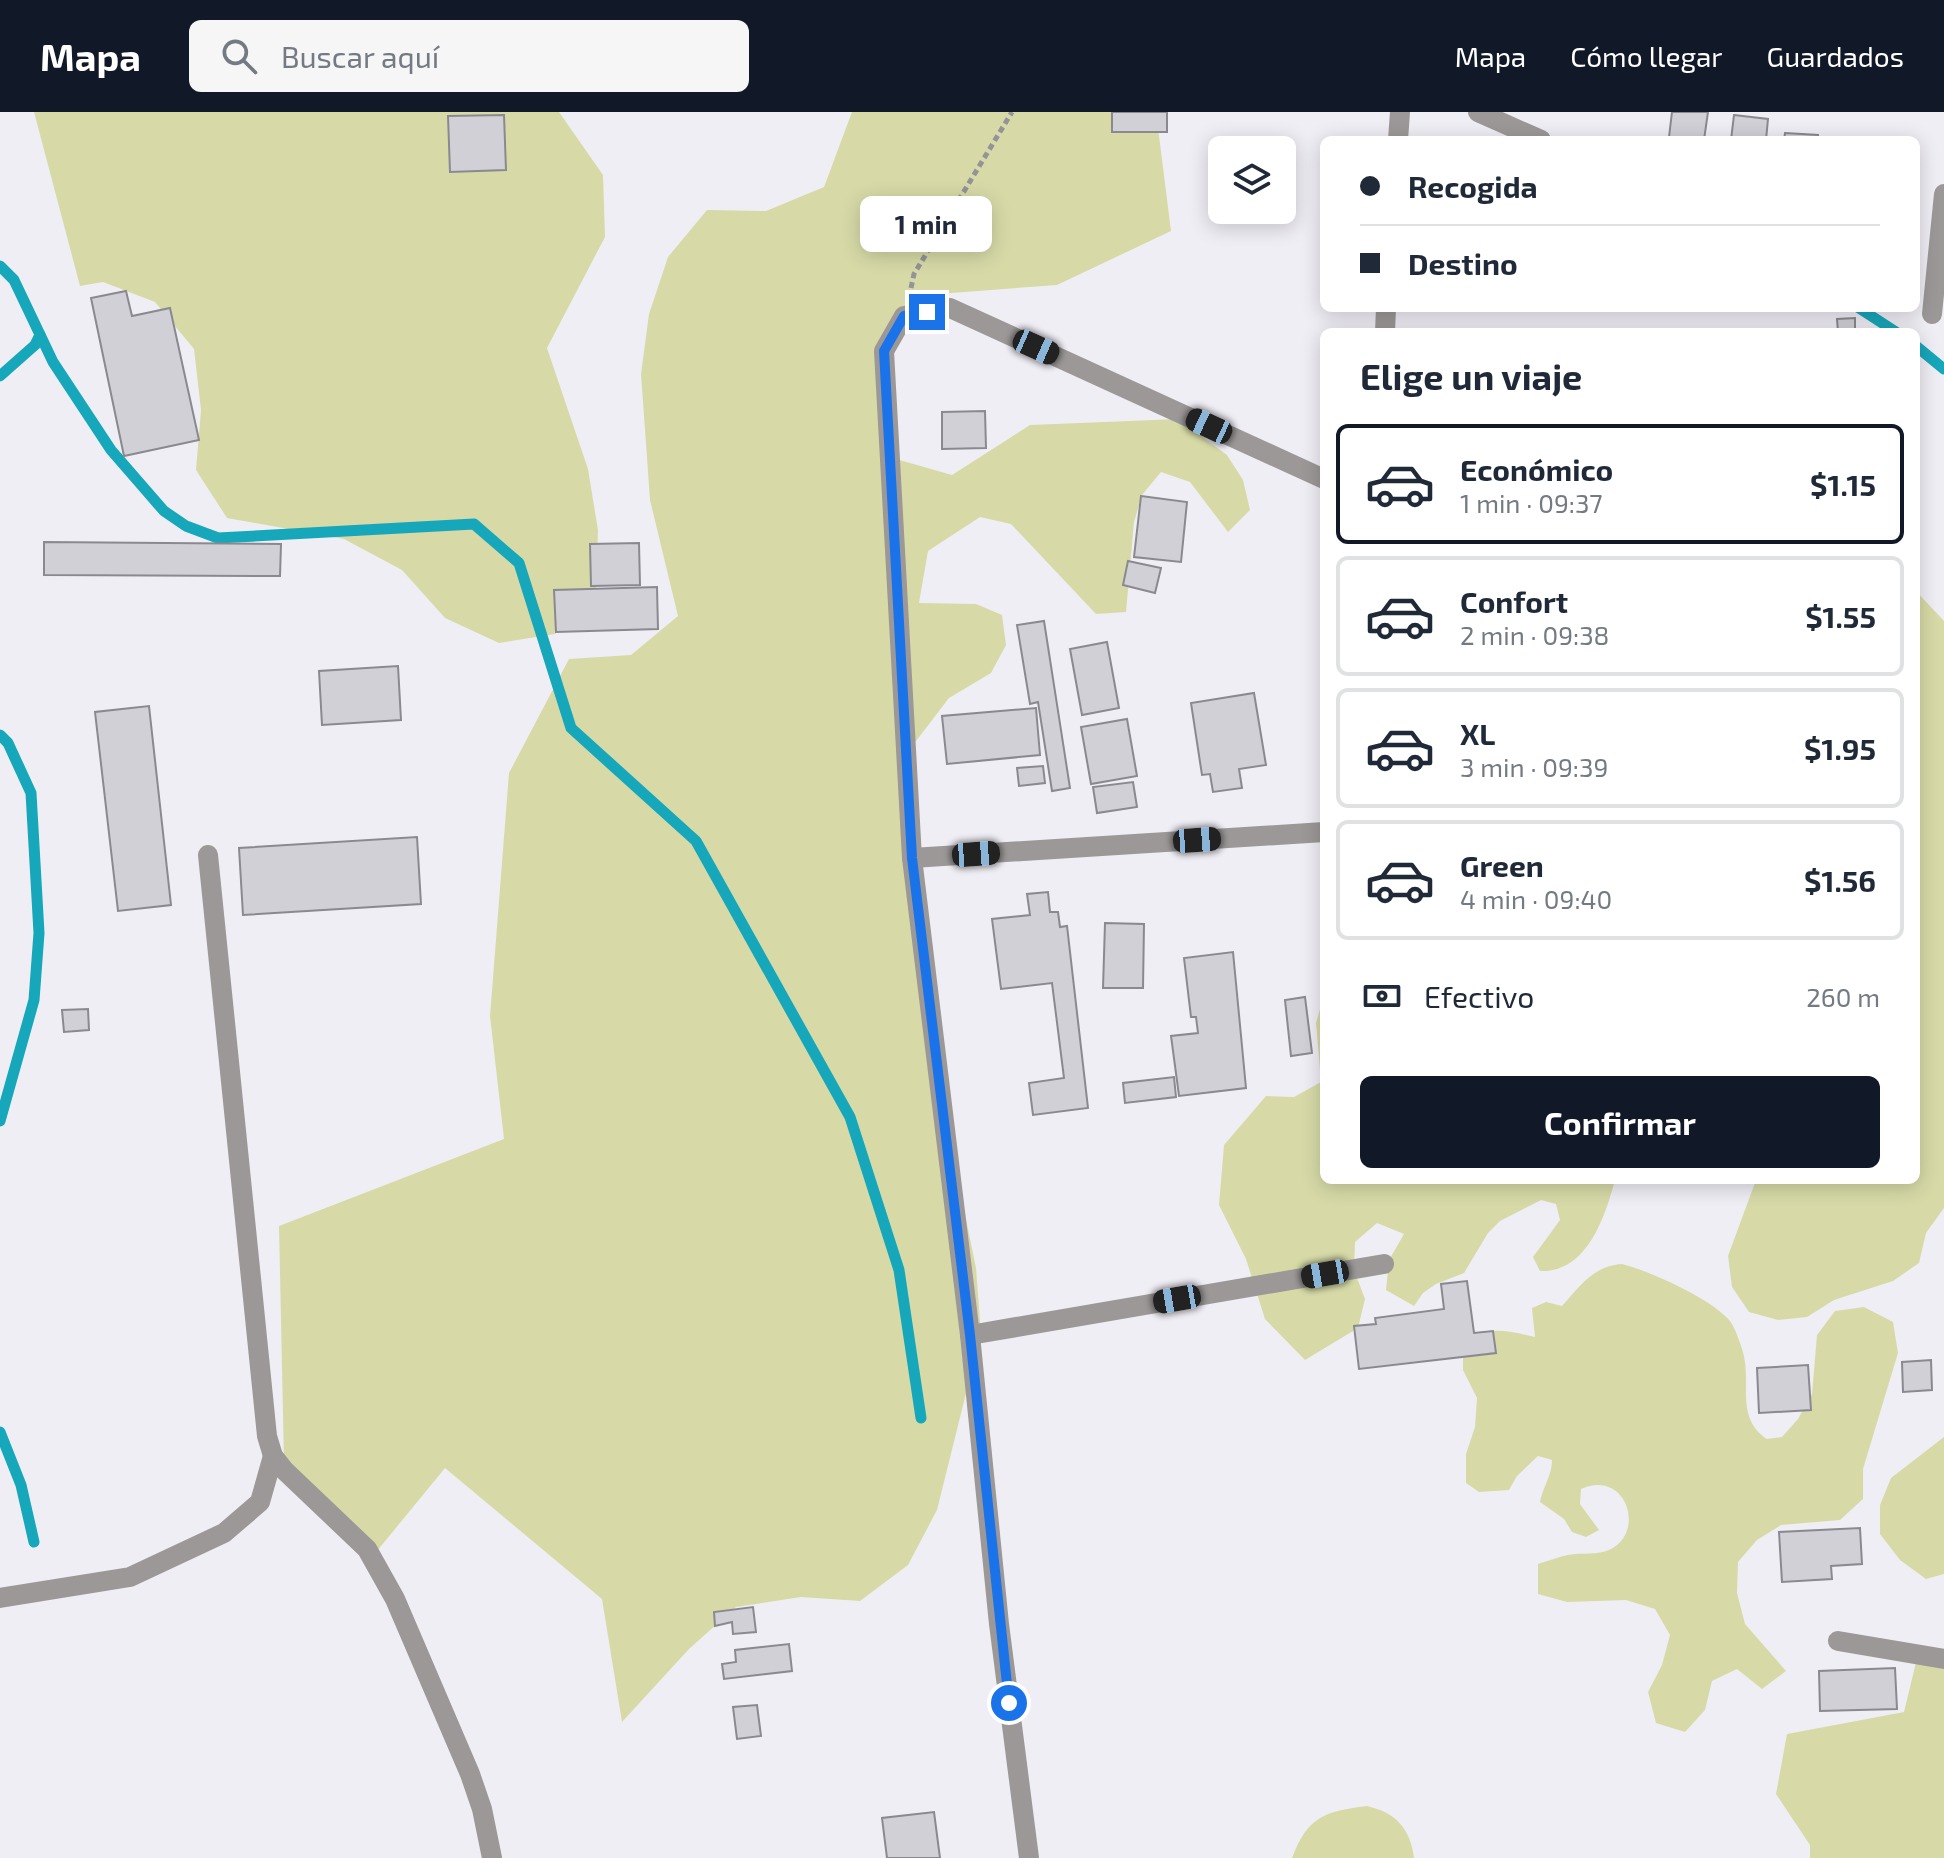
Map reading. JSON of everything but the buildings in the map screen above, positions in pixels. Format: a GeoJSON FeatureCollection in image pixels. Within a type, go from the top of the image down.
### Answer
{"type":"FeatureCollection","features":[{"type":"Feature","properties":{"kind":"street"},"geometry":{"type":"LineString","coordinates":[[1398,136],[1400,112]]}},
{"type":"Feature","properties":{"kind":"street"},"geometry":{"type":"LineString","coordinates":[[1478,112],[1532,136]]}},
{"type":"Feature","properties":{"kind":"street"},"geometry":{"type":"LineString","coordinates":[[1931,316],[1944,194]]}},
{"type":"Feature","properties":{"kind":"street"},"geometry":{"type":"LineString","coordinates":[[1029,1858],[999,1624],[970,1335],[912,858],[884,351],[904,316],[950,308],[1320,477]]}},
{"type":"Feature","properties":{"kind":"street"},"geometry":{"type":"LineString","coordinates":[[912,858],[1320,832]]}},
{"type":"Feature","properties":{"kind":"street"},"geometry":{"type":"LineString","coordinates":[[0,1598],[130,1577],[224,1533],[260,1502],[273,1456],[265,1420],[208,855]]}},
{"type":"Feature","properties":{"kind":"street"},"geometry":{"type":"LineString","coordinates":[[970,1335],[1384,1264]]}},
{"type":"Feature","properties":{"kind":"street"},"geometry":{"type":"LineString","coordinates":[[273,1456],[367,1549],[395,1599],[470,1774],[482,1809],[492,1858]]}},
{"type":"Feature","properties":{"kind":"street"},"geometry":{"type":"LineString","coordinates":[[1838,1641],[1944,1659]]}},
{"type":"Feature","properties":{"kind":"path"},"geometry":{"type":"LineString","coordinates":[[904,316],[914,274],[1012,112]]}},
{"type":"Feature","properties":{"kind":"green space"},"geometry":{"type":"Polygon","coordinates":[[[34,112],[559,112],[603,175],[605,237],[547,348],[588,469],[598,530],[596,590],[555,634],[499,643],[445,618],[402,570],[344,539],[227,518],[196,470],[201,410],[194,349],[155,302],[103,282],[80,286],[34,112]]]}},
{"type":"Feature","properties":{"kind":"green space"},"geometry":{"type":"Polygon","coordinates":[[[852,112],[1156,112],[1171,231],[1057,285],[938,294],[891,341],[896,459],[952,475],[1030,425],[1178,419],[1227,455],[1243,480],[1250,510],[1228,532],[1190,482],[1161,472],[1142,495],[1134,522],[1126,612],[1096,614],[1011,524],[980,517],[928,551],[919,603],[976,604],[1002,615],[1006,645],[991,673],[949,698],[913,745],[941,1097],[976,1268],[981,1333],[937,1510],[908,1565],[860,1601],[801,1597],[736,1607],[689,1649],[622,1722],[602,1599],[445,1468],[368,1562],[284,1462],[279,1226],[504,1139],[490,1016],[509,773],[569,659],[631,655],[678,616],[650,500],[641,374],[649,314],[668,257],[707,210],[766,211],[824,187],[852,112]]]}},
{"type":"Feature","properties":{"kind":"green space"},"geometry":{"type":"Polygon","coordinates":[[[1920,595],[1944,621],[1944,1208],[1926,1233],[1919,1263],[1893,1281],[1834,1300],[1807,1317],[1778,1320],[1749,1312],[1732,1287],[1728,1256],[1755,1184],[1920,1184],[1920,595]]]}},
{"type":"Feature","properties":{"kind":"green space"},"geometry":{"type":"Polygon","coordinates":[[[1320,1009],[1320,1070],[1316,1023],[1320,1009]]]}},
{"type":"Feature","properties":{"kind":"green space"},"geometry":{"type":"Polygon","coordinates":[[[1320,1083],[1320,1184],[1614,1184],[1606,1210],[1582,1253],[1556,1269],[1540,1271],[1533,1257],[1560,1220],[1556,1204],[1541,1200],[1500,1221],[1488,1233],[1464,1273],[1436,1284],[1423,1293],[1414,1306],[1386,1290],[1389,1260],[1404,1234],[1377,1223],[1355,1242],[1354,1270],[1365,1299],[1358,1328],[1305,1360],[1265,1319],[1246,1259],[1219,1205],[1224,1145],[1266,1096],[1294,1097],[1320,1083]]]}},
{"type":"Feature","properties":{"kind":"green space"},"geometry":{"type":"Polygon","coordinates":[[[1622,1264],[1680,1287],[1730,1321],[1745,1361],[1747,1410],[1757,1430],[1767,1439],[1782,1437],[1798,1419],[1812,1394],[1817,1335],[1835,1311],[1864,1307],[1893,1322],[1898,1353],[1863,1469],[1863,1499],[1840,1520],[1781,1525],[1757,1540],[1738,1562],[1737,1593],[1745,1624],[1786,1671],[1762,1689],[1737,1669],[1712,1681],[1705,1710],[1685,1732],[1656,1723],[1648,1692],[1662,1665],[1670,1635],[1655,1609],[1626,1600],[1567,1602],[1538,1594],[1538,1564],[1568,1555],[1606,1551],[1622,1540],[1629,1517],[1619,1494],[1610,1487],[1597,1485],[1581,1489],[1580,1504],[1599,1530],[1586,1537],[1572,1532],[1564,1519],[1540,1502],[1552,1460],[1538,1456],[1517,1476],[1509,1490],[1479,1492],[1466,1483],[1466,1454],[1475,1427],[1477,1398],[1463,1370],[1463,1345],[1479,1334],[1497,1331],[1535,1337],[1532,1308],[1546,1302],[1562,1306],[1595,1273],[1622,1264]]]}},
{"type":"Feature","properties":{"kind":"green space"},"geometry":{"type":"Polygon","coordinates":[[[1944,1437],[1944,1574],[1926,1579],[1900,1560],[1880,1534],[1880,1505],[1891,1478],[1944,1437]]]}},
{"type":"Feature","properties":{"kind":"green space"},"geometry":{"type":"Polygon","coordinates":[[[1918,1654],[1944,1658],[1944,1858],[1810,1858],[1810,1845],[1776,1794],[1787,1734],[1904,1712],[1918,1654]]]}},
{"type":"Feature","properties":{"kind":"green space"},"geometry":{"type":"Polygon","coordinates":[[[1367,1806],[1386,1813],[1400,1823],[1409,1838],[1414,1858],[1292,1858],[1304,1833],[1319,1818],[1340,1810],[1367,1806]]]}},
{"type":"Feature","properties":{"kind":"waterway"},"geometry":{"type":"LineString","coordinates":[[0,266],[14,280],[53,362],[111,450],[164,511],[186,526],[218,538],[474,524],[519,563],[571,728],[696,841],[850,1117],[899,1270],[921,1418]]}},
{"type":"Feature","properties":{"kind":"waterway"},"geometry":{"type":"LineString","coordinates":[[1865,312],[1890,328]]}},
{"type":"Feature","properties":{"kind":"waterway"},"geometry":{"type":"LineString","coordinates":[[0,376],[35,345],[40,335]]}},
{"type":"Feature","properties":{"kind":"waterway"},"geometry":{"type":"LineString","coordinates":[[1920,349],[1944,369]]}},
{"type":"Feature","properties":{"kind":"waterway"},"geometry":{"type":"LineString","coordinates":[[0,735],[8,743],[31,793],[39,933],[34,1000],[0,1121]]}},
{"type":"Feature","properties":{"kind":"waterway"},"geometry":{"type":"LineString","coordinates":[[0,1432],[21,1485],[34,1542]]}},
{"type":"Feature","properties":{"kind":"route"},"geometry":{"type":"LineString","coordinates":[[927,312],[904,316],[884,351],[912,858],[970,1335],[1009,1703]]}}]}
